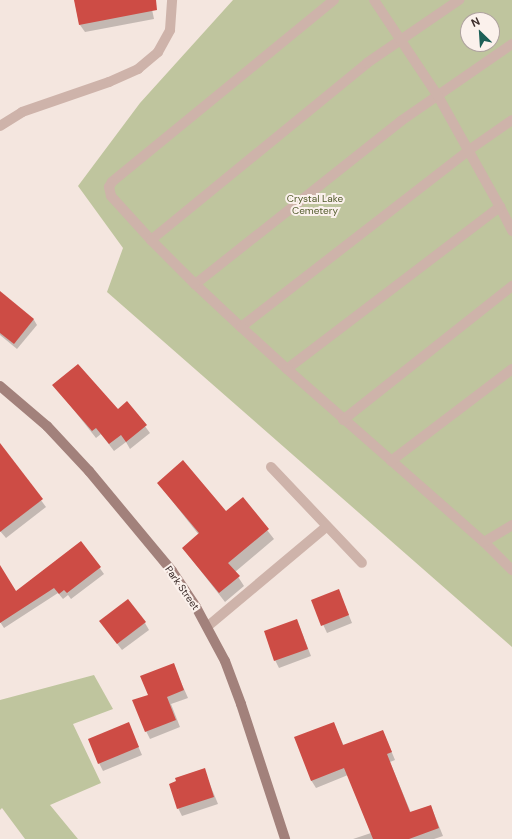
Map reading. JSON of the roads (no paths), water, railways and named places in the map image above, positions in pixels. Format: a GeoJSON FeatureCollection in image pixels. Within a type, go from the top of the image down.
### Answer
{"type":"FeatureCollection","features":[{"type":"Feature","properties":{"kind":"street","name":"Park Street"},"geometry":{"type":"LineString","coordinates":[[0,386],[47,426],[89,471],[172,571],[208,626],[241,704],[284,839]]}},
{"type":"Feature","properties":{"kind":"lane"},"geometry":{"type":"LineString","coordinates":[[0,126],[22,112],[109,82],[138,69],[158,52],[170,30],[172,0]]}},
{"type":"Feature","properties":{"kind":"lane"},"geometry":{"type":"LineString","coordinates":[[334,0],[112,182],[109,186],[111,196],[151,240],[241,327],[343,420],[484,542],[512,570]]}},
{"type":"Feature","properties":{"kind":"lane"},"geometry":{"type":"LineString","coordinates":[[374,0],[438,96],[469,150],[512,231]]}},
{"type":"Feature","properties":{"kind":"lane"},"geometry":{"type":"LineString","coordinates":[[151,240],[311,108],[400,39],[459,0]]}},
{"type":"Feature","properties":{"kind":"lane"},"geometry":{"type":"LineString","coordinates":[[195,284],[401,121],[512,44]]}},
{"type":"Feature","properties":{"kind":"lane"},"geometry":{"type":"LineString","coordinates":[[241,327],[469,150],[512,120]]}},
{"type":"Feature","properties":{"kind":"lane"},"geometry":{"type":"LineString","coordinates":[[287,369],[500,207]]}},
{"type":"Feature","properties":{"kind":"lane"},"geometry":{"type":"LineString","coordinates":[[343,420],[512,286]]}},
{"type":"Feature","properties":{"kind":"lane"},"geometry":{"type":"LineString","coordinates":[[391,461],[509,371],[512,382]]}},
{"type":"Feature","properties":{"kind":"lane"},"geometry":{"type":"LineString","coordinates":[[271,467],[362,563]]}},
{"type":"Feature","properties":{"kind":"lane"},"geometry":{"type":"LineString","coordinates":[[208,626],[327,526]]}},
{"type":"Feature","properties":{"kind":"lane"},"geometry":{"type":"LineString","coordinates":[[484,542],[512,526]]}},
{"type":"Feature","properties":{"kind":"park label","name":"Crystal Lake Cemetery"},"geometry":{"type":"Point","coordinates":[315,204]}}]}
